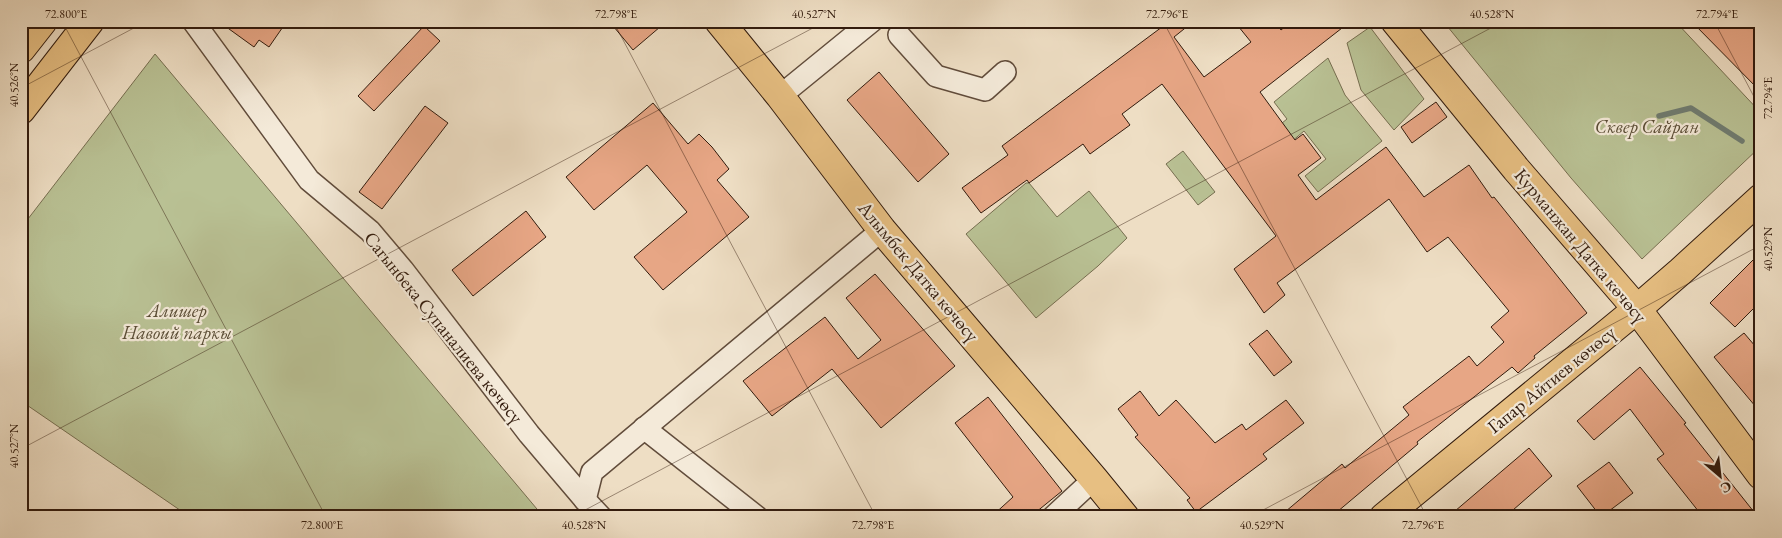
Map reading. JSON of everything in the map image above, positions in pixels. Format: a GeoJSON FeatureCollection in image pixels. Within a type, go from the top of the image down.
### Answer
{"type":"FeatureCollection","features":[{"type":"Feature","properties":{"kind":"main road"},"geometry":{"type":"LineString","coordinates":[[21,49],[43,21]]}},
{"type":"Feature","properties":{"kind":"main road"},"geometry":{"type":"LineString","coordinates":[[21,110],[90,21]]}},
{"type":"Feature","properties":{"kind":"main road","name":"Алымбек Датка көчөсү"},"geometry":{"type":"LineString","coordinates":[[719,21],[780,96],[882,230],[1094,478],[1125,517]]}},
{"type":"Feature","properties":{"kind":"main road","name":"Курманжан Датка көчөсү"},"geometry":{"type":"LineString","coordinates":[[1395,21],[1516,169],[1637,309],[1761,475]]}},
{"type":"Feature","properties":{"kind":"main road","name":"Гапар Айтиев көчөсү"},"geometry":{"type":"LineString","coordinates":[[1384,517],[1682,271],[1761,198]]}},
{"type":"Feature","properties":{"kind":"street","name":"Сагынбека Супаналиева көчөсү"},"geometry":{"type":"LineString","coordinates":[[193,21],[309,180],[370,231],[409,278],[529,434],[601,517]]}},
{"type":"Feature","properties":{"kind":"street"},"geometry":{"type":"LineString","coordinates":[[780,96],[872,21]]}},
{"type":"Feature","properties":{"kind":"street"},"geometry":{"type":"LineString","coordinates":[[899,35],[936,76],[985,90],[1005,72]]}},
{"type":"Feature","properties":{"kind":"street"},"geometry":{"type":"LineString","coordinates":[[585,500],[592,472],[882,230]]}},
{"type":"Feature","properties":{"kind":"street"},"geometry":{"type":"LineString","coordinates":[[644,428],[757,517]]}},
{"type":"Feature","properties":{"kind":"street"},"geometry":{"type":"LineString","coordinates":[[1053,517],[1094,478]]}},
{"type":"Feature","properties":{"kind":"green space","name":"Сквер Сайран"},"geometry":{"type":"Polygon","coordinates":[[[1443,21],[1675,21],[1761,113],[1761,146],[1642,259],[1571,178],[1443,21]]]}},
{"type":"Feature","properties":{"kind":"green space"},"geometry":{"type":"Polygon","coordinates":[[[1370,27],[1424,99],[1394,130],[1361,90],[1347,43],[1370,27]]]}},
{"type":"Feature","properties":{"kind":"green space","name":"Алишер Навоий паркы"},"geometry":{"type":"Polygon","coordinates":[[[155,54],[544,517],[190,517],[21,401],[21,228],[155,54]]]}},
{"type":"Feature","properties":{"kind":"green space"},"geometry":{"type":"Polygon","coordinates":[[[1328,58],[1345,95],[1382,141],[1318,192],[1305,176],[1326,159],[1304,131],[1284,148],[1271,132],[1287,119],[1274,102],[1328,58]]]}},
{"type":"Feature","properties":{"kind":"green space"},"geometry":{"type":"Polygon","coordinates":[[[1183,151],[1215,192],[1198,205],[1166,164],[1183,151]]]}},
{"type":"Feature","properties":{"kind":"green space"},"geometry":{"type":"Polygon","coordinates":[[[1026,183],[1029,183],[1057,217],[1089,191],[1127,238],[1098,266],[1036,318],[966,234],[1026,183]]]}},
{"type":"Feature","properties":{"kind":"building"},"geometry":{"type":"Polygon","coordinates":[[[218,21],[287,21],[269,47],[259,40],[254,47],[218,21]]]}},
{"type":"Feature","properties":{"kind":"building"},"geometry":{"type":"Polygon","coordinates":[[[609,21],[667,21],[633,50],[609,21]]]}},
{"type":"Feature","properties":{"kind":"building"},"geometry":{"type":"Polygon","coordinates":[[[1170,21],[1194,21],[1174,37],[1204,77],[1251,42],[1234,21],[1274,21],[1281,30],[1292,21],[1351,21],[1260,92],[1295,140],[1303,134],[1321,158],[1298,175],[1316,200],[1386,147],[1424,197],[1469,165],[1492,198],[1494,197],[1587,313],[1534,356],[1535,358],[1518,373],[1512,367],[1417,442],[1418,444],[1331,517],[1279,517],[1342,464],[1345,468],[1409,415],[1403,407],[1469,356],[1477,366],[1504,342],[1491,327],[1509,311],[1448,237],[1427,252],[1389,199],[1277,283],[1285,295],[1264,313],[1234,269],[1276,236],[1162,84],[1122,114],[1130,125],[1090,154],[1083,144],[1029,183],[1027,180],[981,213],[962,188],[1008,155],[1002,146],[1170,21]]]}},
{"type":"Feature","properties":{"kind":"building"},"geometry":{"type":"Polygon","coordinates":[[[1691,21],[1756,21],[1761,27],[1761,92],[1691,21]]]}},
{"type":"Feature","properties":{"kind":"building"},"geometry":{"type":"Polygon","coordinates":[[[424,26],[440,41],[374,111],[358,96],[424,26]]]}},
{"type":"Feature","properties":{"kind":"building"},"geometry":{"type":"Polygon","coordinates":[[[879,72],[949,154],[918,182],[847,100],[879,72]]]}},
{"type":"Feature","properties":{"kind":"building"},"geometry":{"type":"Polygon","coordinates":[[[1436,102],[1447,117],[1412,143],[1401,127],[1436,102]]]}},
{"type":"Feature","properties":{"kind":"building"},"geometry":{"type":"Polygon","coordinates":[[[653,103],[688,144],[699,134],[712,147],[729,169],[717,180],[749,217],[663,290],[634,257],[687,212],[647,165],[594,210],[566,177],[653,103]]]}},
{"type":"Feature","properties":{"kind":"building"},"geometry":{"type":"Polygon","coordinates":[[[425,106],[448,123],[382,209],[359,192],[425,106]]]}},
{"type":"Feature","properties":{"kind":"building"},"geometry":{"type":"Polygon","coordinates":[[[526,211],[546,237],[473,296],[452,270],[526,211]]]}},
{"type":"Feature","properties":{"kind":"building"},"geometry":{"type":"Polygon","coordinates":[[[1761,252],[1761,301],[1735,327],[1710,303],[1761,252]]]}},
{"type":"Feature","properties":{"kind":"building"},"geometry":{"type":"Polygon","coordinates":[[[875,274],[955,366],[881,428],[832,369],[772,416],[743,381],[825,317],[858,359],[881,340],[846,298],[875,274]]]}},
{"type":"Feature","properties":{"kind":"building"},"geometry":{"type":"Polygon","coordinates":[[[1267,330],[1292,362],[1274,376],[1249,344],[1267,330]]]}},
{"type":"Feature","properties":{"kind":"building"},"geometry":{"type":"Polygon","coordinates":[[[1744,333],[1761,353],[1761,413],[1714,357],[1744,333]]]}},
{"type":"Feature","properties":{"kind":"building"},"geometry":{"type":"Polygon","coordinates":[[[1640,367],[1686,423],[1684,424],[1758,517],[1703,517],[1657,459],[1664,454],[1630,409],[1594,440],[1577,421],[1640,367]]]}},
{"type":"Feature","properties":{"kind":"building"},"geometry":{"type":"Polygon","coordinates":[[[1140,391],[1159,416],[1176,400],[1215,443],[1242,424],[1246,430],[1286,400],[1304,423],[1263,454],[1267,459],[1196,512],[1187,500],[1190,498],[1135,437],[1138,435],[1118,409],[1140,391]]]}},
{"type":"Feature","properties":{"kind":"building"},"geometry":{"type":"Polygon","coordinates":[[[988,397],[1062,491],[1030,517],[991,517],[1013,497],[955,423],[988,397]]]}},
{"type":"Feature","properties":{"kind":"building"},"geometry":{"type":"Polygon","coordinates":[[[1529,448],[1552,476],[1505,517],[1448,517],[1529,448]]]}},
{"type":"Feature","properties":{"kind":"building"},"geometry":{"type":"Polygon","coordinates":[[[1609,462],[1633,493],[1601,517],[1577,486],[1609,462]]]}},
{"type":"Feature","properties":{"kind":"waterway"},"geometry":{"type":"LineString","coordinates":[[1659,116],[1691,108],[1742,141]]}}]}
